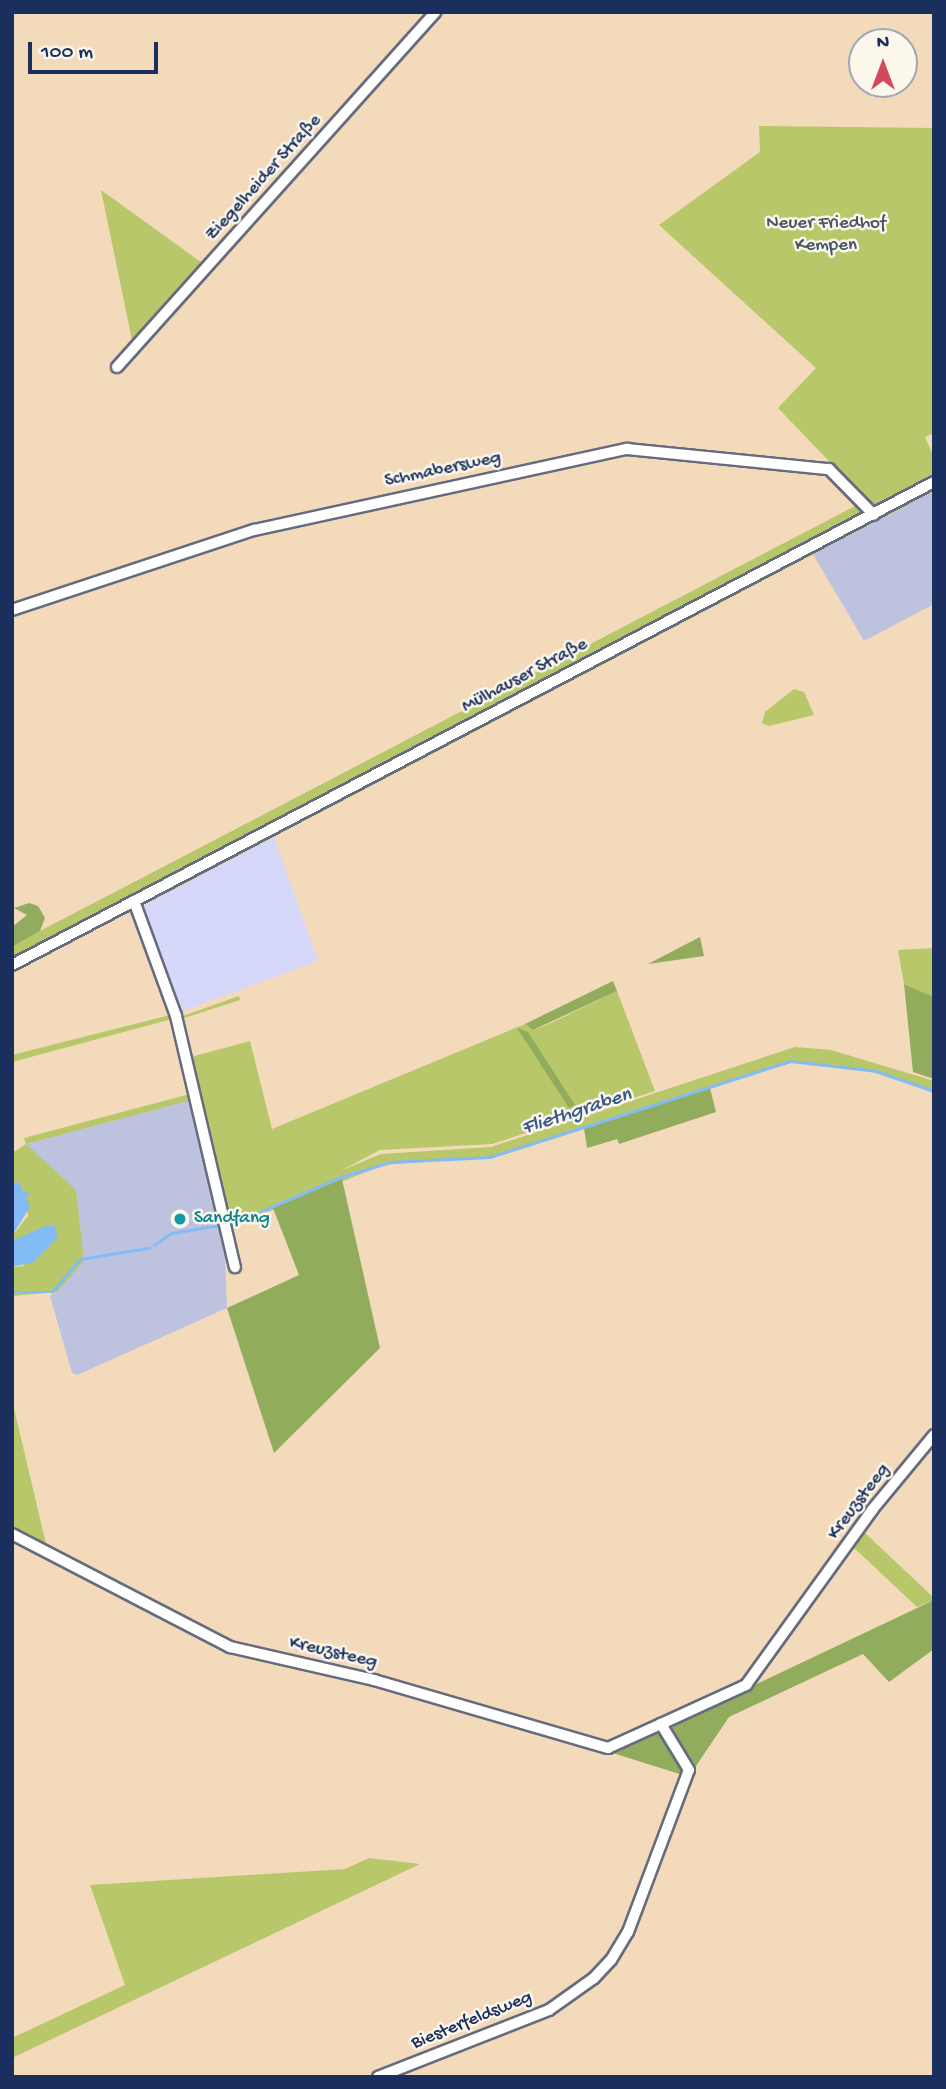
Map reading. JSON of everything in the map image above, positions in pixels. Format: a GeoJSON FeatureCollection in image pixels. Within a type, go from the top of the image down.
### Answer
{"type":"FeatureCollection","features":[{"type":"Feature","properties":{"kind":"street","name":"Ziegelheider Straße"},"geometry":{"type":"LineString","coordinates":[[117,367],[435,12]]}},
{"type":"Feature","properties":{"kind":"street","name":"Schmabersweg"},"geometry":{"type":"LineString","coordinates":[[12,610],[254,530],[627,449],[829,469],[874,514]]}},
{"type":"Feature","properties":{"kind":"street","name":"Mülhauser Straße"},"geometry":{"type":"LineString","coordinates":[[12,965],[934,482]]}},
{"type":"Feature","properties":{"kind":"street"},"geometry":{"type":"LineString","coordinates":[[134,901],[176,1016],[235,1267]]}},
{"type":"Feature","properties":{"kind":"street","name":"Kreuzsteeg"},"geometry":{"type":"LineString","coordinates":[[12,1534],[230,1647],[374,1680],[608,1748],[746,1685],[872,1510],[934,1435]]}},
{"type":"Feature","properties":{"kind":"street","name":"Biesterfeldsweg"},"geometry":{"type":"LineString","coordinates":[[377,2077],[515,2026],[549,2010],[594,1978],[628,1931],[689,1770],[661,1724]]}},
{"type":"Feature","properties":{"kind":"shaded area"},"geometry":{"type":"Polygon","coordinates":[[[934,491],[934,604],[864,641],[813,554],[934,491]]]}},
{"type":"Feature","properties":{"kind":"shaded area"},"geometry":{"type":"Polygon","coordinates":[[[274,837],[318,961],[177,1013],[140,907],[274,837]]]}},
{"type":"Feature","properties":{"kind":"shaded area"},"geometry":{"type":"Polygon","coordinates":[[[192,1100],[224,1228],[227,1308],[77,1375],[72,1373],[50,1296],[57,1292],[26,1144],[192,1100]]]}},
{"type":"Feature","properties":{"kind":"green space","name":"Neuer Friedhof Kempen"},"geometry":{"type":"Polygon","coordinates":[[[759,126],[934,128],[934,433],[925,437],[934,457],[934,475],[873,507],[778,408],[816,368],[659,225],[760,152],[759,126]]]}},
{"type":"Feature","properties":{"kind":"green space"},"geometry":{"type":"Polygon","coordinates":[[[101,190],[205,265],[133,345],[101,190]]]}},
{"type":"Feature","properties":{"kind":"green space"},"geometry":{"type":"Polygon","coordinates":[[[934,486],[934,491],[140,907],[288,825],[934,486]]]}},
{"type":"Feature","properties":{"kind":"green space"},"geometry":{"type":"Polygon","coordinates":[[[859,504],[864,512],[12,959],[12,947],[40,931],[859,504]]]}},
{"type":"Feature","properties":{"kind":"green space"},"geometry":{"type":"Polygon","coordinates":[[[794,689],[804,692],[814,715],[769,726],[762,723],[765,712],[794,689]]]}},
{"type":"Feature","properties":{"kind":"green space"},"geometry":{"type":"Polygon","coordinates":[[[29,903],[38,906],[45,918],[40,931],[12,947],[12,927],[27,915],[14,908],[29,903]]]}},
{"type":"Feature","properties":{"kind":"green space"},"geometry":{"type":"Polygon","coordinates":[[[132,911],[137,916],[173,1019],[192,1100],[26,1144],[24,1138],[190,1094],[172,1019],[12,1062],[12,1055],[170,1015],[132,911]]]}},
{"type":"Feature","properties":{"kind":"green space"},"geometry":{"type":"Polygon","coordinates":[[[700,937],[704,956],[648,964],[700,937]]]}},
{"type":"Feature","properties":{"kind":"green space"},"geometry":{"type":"Polygon","coordinates":[[[934,948],[934,997],[904,984],[898,950],[934,948]]]}},
{"type":"Feature","properties":{"kind":"green space"},"geometry":{"type":"Polygon","coordinates":[[[613,981],[617,991],[533,1030],[525,1024],[613,981]]]}},
{"type":"Feature","properties":{"kind":"green space"},"geometry":{"type":"Polygon","coordinates":[[[904,984],[934,997],[934,1079],[913,1072],[904,984]]]}},
{"type":"Feature","properties":{"kind":"green space"},"geometry":{"type":"Polygon","coordinates":[[[617,991],[655,1091],[492,1144],[380,1150],[340,1171],[381,1154],[491,1147],[795,1047],[831,1050],[934,1081],[934,1092],[877,1072],[791,1062],[498,1156],[383,1165],[231,1227],[180,1017],[239,996],[240,1000],[181,1019],[191,1057],[250,1041],[272,1129],[525,1024],[534,1030],[617,991]]]}},
{"type":"Feature","properties":{"kind":"green space"},"geometry":{"type":"Polygon","coordinates":[[[517,1028],[528,1032],[575,1105],[569,1108],[517,1028]]]}},
{"type":"Feature","properties":{"kind":"green space"},"geometry":{"type":"Polygon","coordinates":[[[710,1088],[716,1112],[619,1144],[617,1139],[587,1148],[584,1128],[710,1088]]]}},
{"type":"Feature","properties":{"kind":"green space"},"geometry":{"type":"Polygon","coordinates":[[[26,1144],[76,1190],[84,1261],[57,1292],[12,1296],[12,1267],[24,1266],[12,1236],[28,1216],[24,1192],[19,1182],[12,1183],[12,1153],[26,1144]]]}},
{"type":"Feature","properties":{"kind":"green space"},"geometry":{"type":"Polygon","coordinates":[[[342,1179],[380,1348],[274,1453],[227,1308],[299,1275],[273,1208],[342,1179]]]}},
{"type":"Feature","properties":{"kind":"green space"},"geometry":{"type":"Polygon","coordinates":[[[12,1400],[46,1544],[12,1529],[12,1400]]]}},
{"type":"Feature","properties":{"kind":"green space"},"geometry":{"type":"Polygon","coordinates":[[[862,1530],[934,1600],[917,1607],[851,1545],[862,1530]]]}},
{"type":"Feature","properties":{"kind":"green space"},"geometry":{"type":"Polygon","coordinates":[[[934,1600],[934,1649],[889,1682],[863,1654],[729,1717],[696,1766],[687,1760],[673,1735],[672,1724],[934,1600]]]}},
{"type":"Feature","properties":{"kind":"green space"},"geometry":{"type":"Polygon","coordinates":[[[658,1730],[682,1762],[683,1775],[600,1749],[658,1730]]]}},
{"type":"Feature","properties":{"kind":"green space"},"geometry":{"type":"Polygon","coordinates":[[[369,1858],[420,1864],[12,2058],[12,2038],[125,1985],[90,1885],[345,1869],[369,1858]]]}},
{"type":"Feature","properties":{"kind":"water"},"geometry":{"type":"Polygon","coordinates":[[[19,1182],[24,1192],[31,1193],[26,1197],[30,1207],[12,1236],[12,1183],[19,1182]]]}},
{"type":"Feature","properties":{"kind":"water"},"geometry":{"type":"Polygon","coordinates":[[[47,1225],[56,1226],[57,1238],[34,1262],[12,1267],[12,1241],[47,1225]]]}},
{"type":"Feature","properties":{"kind":"waterway","name":"Fliethgraben"},"geometry":{"type":"LineString","coordinates":[[232,1224],[341,1177],[391,1162],[490,1157],[791,1061],[876,1071],[934,1091]]}},
{"type":"Feature","properties":{"kind":"waterway","name":"Fliethgraben"},"geometry":{"type":"LineString","coordinates":[[154,1245],[171,1233],[221,1225]]}},
{"type":"Feature","properties":{"kind":"waterway","name":"Fliethgraben"},"geometry":{"type":"LineString","coordinates":[[12,1292],[52,1292],[80,1259],[149,1248]]}},
{"type":"Feature","properties":{"kind":"place","name":"Sandfang"},"geometry":{"type":"Point","coordinates":[180,1219]}}]}
